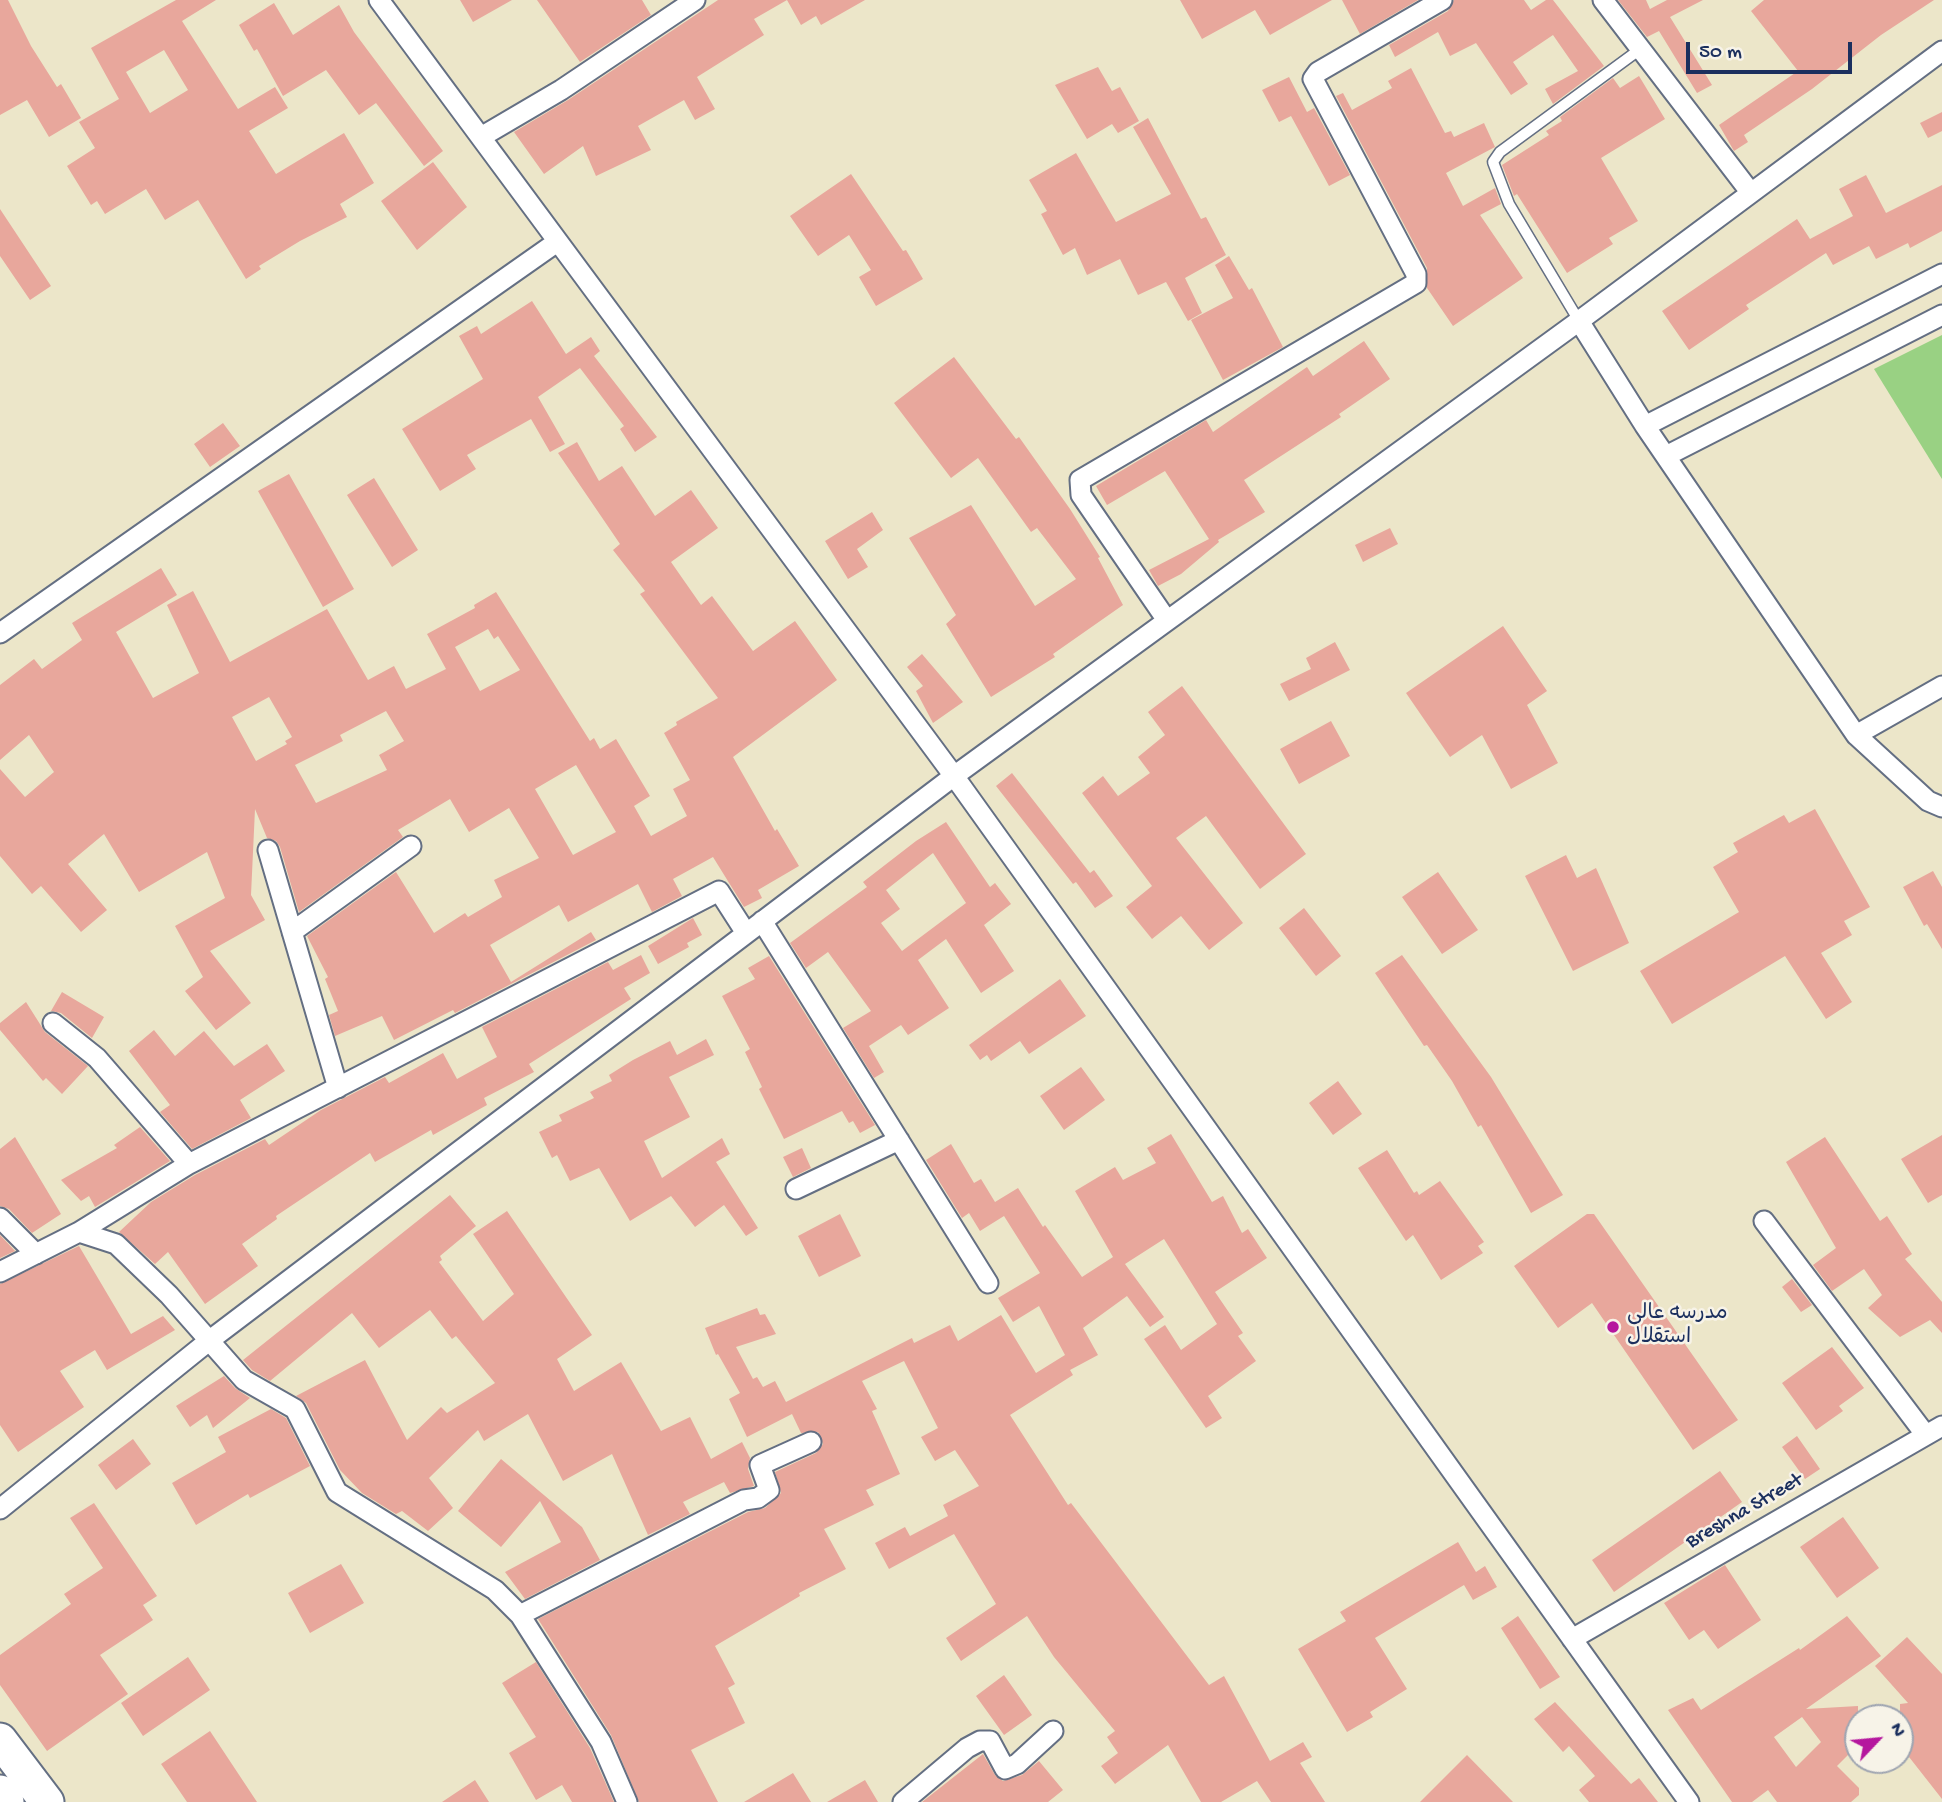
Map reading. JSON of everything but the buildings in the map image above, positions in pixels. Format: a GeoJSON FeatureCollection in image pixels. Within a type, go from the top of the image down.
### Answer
{"type":"FeatureCollection","features":[{"type":"Feature","properties":{"kind":"highway"},"geometry":{"type":"LineString","coordinates":[[0,1740],[47,1802]]}},
{"type":"Feature","properties":{"kind":"highway"},"geometry":{"type":"LineString","coordinates":[[0,1793],[7,1802]]}},
{"type":"Feature","properties":{"kind":"street"},"geometry":{"type":"LineString","coordinates":[[379,0],[954,776],[1689,1802]]}},
{"type":"Feature","properties":{"kind":"street"},"geometry":{"type":"LineString","coordinates":[[481,137],[571,83],[695,0]]}},
{"type":"Feature","properties":{"kind":"street"},"geometry":{"type":"LineString","coordinates":[[1166,619],[1081,495],[1080,480],[1416,283],[1416,274],[1313,79],[1318,72],[1442,0]]}},
{"type":"Feature","properties":{"kind":"street"},"geometry":{"type":"LineString","coordinates":[[1603,0],[1751,193]]}},
{"type":"Feature","properties":{"kind":"street"},"geometry":{"type":"LineString","coordinates":[[0,1509],[211,1340],[954,776],[1166,619],[1579,321],[1942,51]]}},
{"type":"Feature","properties":{"kind":"street"},"geometry":{"type":"LineString","coordinates":[[0,633],[557,242]]}},
{"type":"Feature","properties":{"kind":"street"},"geometry":{"type":"LineString","coordinates":[[1645,426],[1942,274]]}},
{"type":"Feature","properties":{"kind":"street"},"geometry":{"type":"LineString","coordinates":[[1665,456],[1942,315]]}},
{"type":"Feature","properties":{"kind":"street"},"geometry":{"type":"LineString","coordinates":[[1579,321],[1665,456],[1856,735],[1928,801],[1942,807]]}},
{"type":"Feature","properties":{"kind":"street"},"geometry":{"type":"LineString","coordinates":[[1856,735],[1942,686]]}},
{"type":"Feature","properties":{"kind":"street"},"geometry":{"type":"LineString","coordinates":[[292,933],[411,846]]}},
{"type":"Feature","properties":{"kind":"street"},"geometry":{"type":"LineString","coordinates":[[268,850],[338,1088]]}},
{"type":"Feature","properties":{"kind":"street"},"geometry":{"type":"LineString","coordinates":[[0,1272],[79,1232],[189,1164],[719,891],[746,933]]}},
{"type":"Feature","properties":{"kind":"street"},"geometry":{"type":"LineString","coordinates":[[762,921],[988,1283]]}},
{"type":"Feature","properties":{"kind":"street"},"geometry":{"type":"LineString","coordinates":[[53,1023],[97,1058],[189,1164]]}},
{"type":"Feature","properties":{"kind":"street"},"geometry":{"type":"LineString","coordinates":[[796,1189],[899,1140]]}},
{"type":"Feature","properties":{"kind":"street"},"geometry":{"type":"LineString","coordinates":[[0,1218],[36,1254]]}},
{"type":"Feature","properties":{"kind":"street"},"geometry":{"type":"LineString","coordinates":[[1764,1220],[1933,1430]]}},
{"type":"Feature","properties":{"kind":"street"},"geometry":{"type":"LineString","coordinates":[[79,1232],[116,1244],[169,1295],[244,1380],[295,1409],[337,1492],[495,1590],[520,1615],[601,1742],[627,1802]]}},
{"type":"Feature","properties":{"kind":"street","name":"Breshna Street"},"geometry":{"type":"LineString","coordinates":[[1572,1639],[1933,1430]]}},
{"type":"Feature","properties":{"kind":"street"},"geometry":{"type":"LineString","coordinates":[[520,1615],[744,1500],[758,1498],[769,1490],[760,1465],[811,1442]]}},
{"type":"Feature","properties":{"kind":"street"},"geometry":{"type":"LineString","coordinates":[[903,1802],[967,1748],[980,1741],[990,1741],[1005,1769],[1017,1764],[1053,1731]]}},
{"type":"Feature","properties":{"kind":"lane"},"geometry":{"type":"LineString","coordinates":[[1579,321],[1509,204],[1493,162],[1500,152],[1639,50]]}},
{"type":"Feature","properties":{"kind":"green space"},"geometry":{"type":"Polygon","coordinates":[[[1942,335],[1942,479],[1874,369],[1942,335]]]}},
{"type":"Feature","properties":{"kind":"place","name":"مدرسه عالی استقلال"},"geometry":{"type":"Point","coordinates":[1613,1327]}}]}
